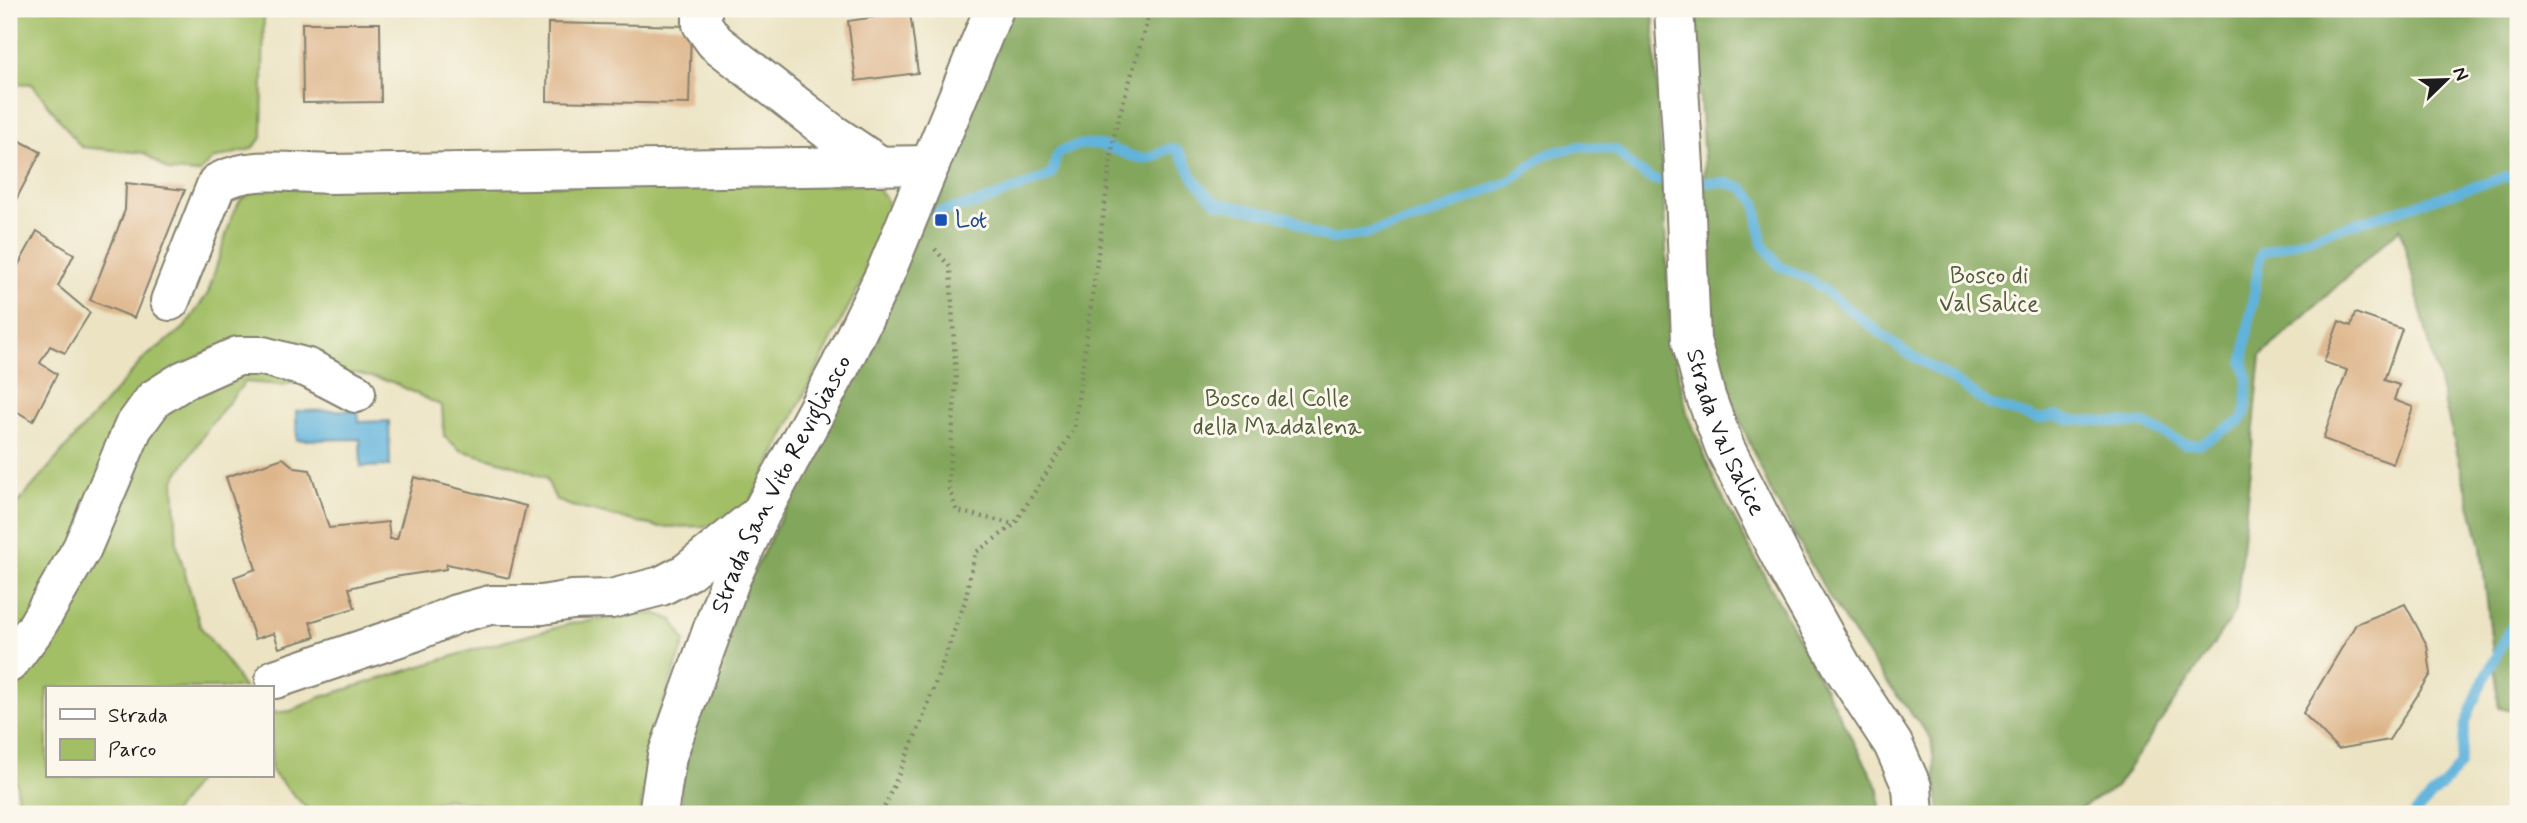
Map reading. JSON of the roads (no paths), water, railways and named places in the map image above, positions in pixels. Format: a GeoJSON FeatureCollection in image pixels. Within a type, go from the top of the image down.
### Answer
{"type":"FeatureCollection","features":[{"type":"Feature","properties":{"kind":"street"},"geometry":{"type":"LineString","coordinates":[[702,9],[702,23],[715,42],[830,132],[879,165]]}},
{"type":"Feature","properties":{"kind":"street","name":"Strada San Vito Revigliasco"},"geometry":{"type":"LineString","coordinates":[[658,814],[667,756],[682,708],[731,578],[760,515],[840,367],[885,274],[994,9]]}},
{"type":"Feature","properties":{"kind":"street","name":"Strada Val Salice"},"geometry":{"type":"LineString","coordinates":[[1674,9],[1685,182],[1691,340],[1725,448],[1786,567],[1843,668],[1893,744],[1912,788],[1914,814]]}},
{"type":"Feature","properties":{"kind":"street"},"geometry":{"type":"LineString","coordinates":[[170,301],[217,183],[226,178],[252,173],[930,165]]}},
{"type":"Feature","properties":{"kind":"street"},"geometry":{"type":"LineString","coordinates":[[9,663],[35,629],[75,559],[98,512],[132,428],[154,399],[184,380],[237,356],[263,356],[308,368],[356,393]]}},
{"type":"Feature","properties":{"kind":"street"},"geometry":{"type":"LineString","coordinates":[[275,679],[414,632],[456,614],[490,605],[542,605],[572,600],[611,599],[661,586],[686,573],[760,515]]}},
{"type":"Feature","properties":{"kind":"water"},"geometry":{"type":"Polygon","coordinates":[[[358,410],[359,422],[389,421],[390,466],[361,467],[360,439],[297,440],[296,411],[358,410]]]}},
{"type":"Feature","properties":{"kind":"waterway"},"geometry":{"type":"LineString","coordinates":[[934,213],[979,203],[1050,176],[1056,157],[1066,149],[1093,144],[1131,156],[1149,158],[1171,148],[1181,154],[1195,180],[1218,203],[1290,218],[1313,233],[1333,239],[1365,234],[1428,216],[1510,181],[1545,155],[1581,146],[1616,150],[1633,167],[1653,180],[1727,183],[1743,188],[1756,202],[1762,243],[1779,266],[1811,280],[1905,352],[1946,375],[1990,405],[2038,419],[2055,416],[2072,420],[2145,424],[2184,444],[2200,444],[2242,420],[2246,411],[2248,378],[2243,362],[2260,256],[2263,252],[2518,173]]}},
{"type":"Feature","properties":{"kind":"waterway"},"geometry":{"type":"LineString","coordinates":[[2414,814],[2460,765],[2465,724],[2478,691],[2518,614]]}},
{"type":"Feature","properties":{"kind":"place","name":"Lot"},"geometry":{"type":"Point","coordinates":[941,220]}},
{"type":"Feature","properties":{"kind":"park label","name":"Bosco di Val Salice"},"geometry":{"type":"Point","coordinates":[1989,290]}},
{"type":"Feature","properties":{"kind":"park label","name":"Bosco del Colle della Maddalena"},"geometry":{"type":"Point","coordinates":[1277,413]}}]}
